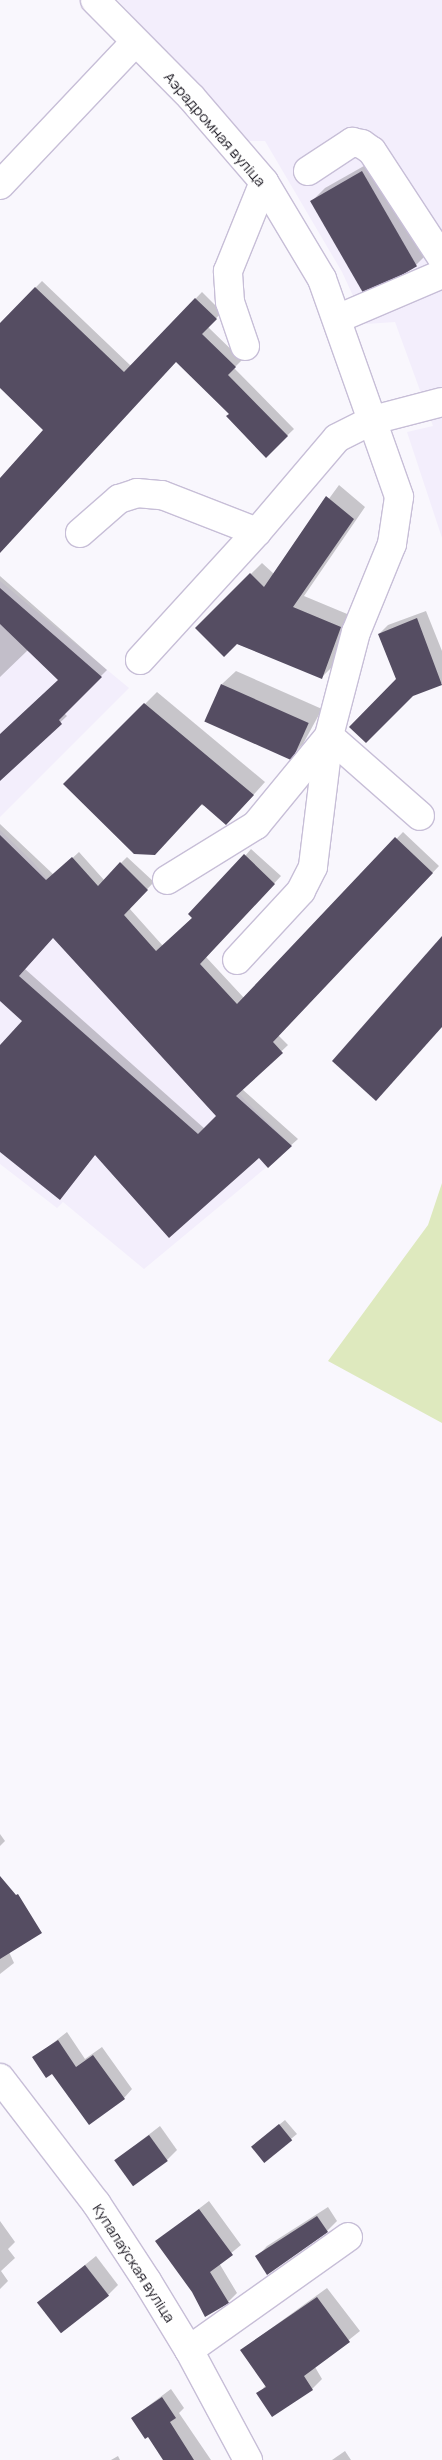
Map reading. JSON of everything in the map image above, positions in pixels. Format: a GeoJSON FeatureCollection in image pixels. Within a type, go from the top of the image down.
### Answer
{"type":"FeatureCollection","features":[{"type":"Feature","properties":{"kind":"street","name":"Аэрадромная вуліца"},"geometry":{"type":"LineString","coordinates":[[95,0],[191,97],[264,182],[322,279],[399,497],[392,544],[356,632],[329,736]]}},
{"type":"Feature","properties":{"kind":"street"},"geometry":{"type":"LineString","coordinates":[[0,185],[135,42]]}},
{"type":"Feature","properties":{"kind":"street"},"geometry":{"type":"LineString","coordinates":[[308,171],[352,142],[362,144],[372,151],[442,258]]}},
{"type":"Feature","properties":{"kind":"street"},"geometry":{"type":"LineString","coordinates":[[245,346],[230,302],[228,271],[264,182]]}},
{"type":"Feature","properties":{"kind":"street"},"geometry":{"type":"LineString","coordinates":[[337,319],[442,274]]}},
{"type":"Feature","properties":{"kind":"street"},"geometry":{"type":"LineString","coordinates":[[140,660],[257,532],[336,438],[373,420],[442,402]]}},
{"type":"Feature","properties":{"kind":"street"},"geometry":{"type":"LineString","coordinates":[[80,533],[118,499],[137,493],[162,495],[257,532]]}},
{"type":"Feature","properties":{"kind":"street"},"geometry":{"type":"LineString","coordinates":[[329,736],[420,816]]}},
{"type":"Feature","properties":{"kind":"street"},"geometry":{"type":"LineString","coordinates":[[167,880],[256,825],[329,736]]}},
{"type":"Feature","properties":{"kind":"street"},"geometry":{"type":"LineString","coordinates":[[237,960],[301,891],[313,867],[329,736]]}},
{"type":"Feature","properties":{"kind":"street","name":"Купалаўская вуліца"},"geometry":{"type":"LineString","coordinates":[[0,2078],[96,2203],[189,2350],[248,2460]]}},
{"type":"Feature","properties":{"kind":"street"},"geometry":{"type":"LineString","coordinates":[[189,2350],[348,2237]]}},
{"type":"Feature","properties":{"kind":"shaded area"},"geometry":{"type":"Polygon","coordinates":[[[118,0],[442,0],[442,538],[407,432],[433,426],[395,322],[366,324],[342,272],[265,141],[245,141],[118,0]]]}},
{"type":"Feature","properties":{"kind":"shaded area"},"geometry":{"type":"Polygon","coordinates":[[[0,581],[129,688],[0,817],[0,581]]]}},
{"type":"Feature","properties":{"kind":"shaded area"},"geometry":{"type":"Polygon","coordinates":[[[0,830],[33,862],[124,968],[246,1101],[292,1146],[144,1269],[63,1202],[57,1208],[0,1164],[0,830]]]}},
{"type":"Feature","properties":{"kind":"green space"},"geometry":{"type":"Polygon","coordinates":[[[442,1183],[442,1423],[328,1361],[428,1225],[442,1183]]]}},
{"type":"Feature","properties":{"kind":"building"},"geometry":{"type":"Polygon","coordinates":[[[362,171],[417,266],[365,296],[310,201],[362,171]]]}},
{"type":"Feature","properties":{"kind":"building"},"geometry":{"type":"Polygon","coordinates":[[[35,287],[124,372],[195,298],[217,319],[202,334],[236,367],[228,375],[288,436],[266,458],[226,416],[229,414],[176,362],[0,553],[0,478],[43,430],[0,388],[0,323],[35,287]]]}},
{"type":"Feature","properties":{"kind":"building"},"geometry":{"type":"Polygon","coordinates":[[[326,496],[354,519],[293,607],[341,627],[322,679],[237,644],[224,657],[195,628],[250,573],[264,587],[326,496]]]}},
{"type":"Feature","properties":{"kind":"building"},"geometry":{"type":"Polygon","coordinates":[[[0,588],[102,677],[59,720],[62,724],[0,781],[0,734],[58,680],[0,624],[0,588]]]}},
{"type":"Feature","properties":{"kind":"building"},"geometry":{"type":"Polygon","coordinates":[[[417,618],[442,685],[413,696],[366,743],[349,727],[396,679],[378,634],[417,618]]]}},
{"type":"Feature","properties":{"kind":"building"},"geometry":{"type":"Polygon","coordinates":[[[221,684],[309,723],[292,761],[204,721],[221,684]]]}},
{"type":"Feature","properties":{"kind":"building"},"geometry":{"type":"Polygon","coordinates":[[[144,703],[254,795],[226,825],[202,804],[155,855],[134,854],[63,784],[144,703]]]}},
{"type":"Feature","properties":{"kind":"building"},"geometry":{"type":"Polygon","coordinates":[[[0,835],[46,880],[72,857],[98,886],[120,862],[148,890],[124,915],[156,951],[192,918],[188,914],[244,854],[275,884],[200,964],[237,1004],[395,837],[433,873],[273,1042],[283,1053],[236,1096],[292,1146],[268,1168],[259,1158],[169,1238],[95,1155],[60,1200],[0,1152],[0,1045],[22,1021],[0,1001],[0,835]],[[53,938],[19,976],[198,1134],[216,1116],[53,938]]]}},
{"type":"Feature","properties":{"kind":"building"},"geometry":{"type":"Polygon","coordinates":[[[442,936],[442,1027],[376,1101],[332,1061],[442,936]]]}},
{"type":"Feature","properties":{"kind":"building"},"geometry":{"type":"Polygon","coordinates":[[[0,1876],[16,1895],[18,1894],[42,1933],[0,1959],[0,1876]]]}},
{"type":"Feature","properties":{"kind":"building"},"geometry":{"type":"Polygon","coordinates":[[[58,2040],[76,2067],[93,2055],[125,2099],[89,2125],[52,2074],[46,2078],[32,2057],[58,2040]]]}},
{"type":"Feature","properties":{"kind":"building"},"geometry":{"type":"Polygon","coordinates":[[[279,2124],[292,2140],[264,2163],[251,2147],[279,2124]]]}},
{"type":"Feature","properties":{"kind":"building"},"geometry":{"type":"Polygon","coordinates":[[[149,2135],[168,2161],[133,2186],[114,2160],[149,2135]]]}},
{"type":"Feature","properties":{"kind":"building"},"geometry":{"type":"Polygon","coordinates":[[[199,2209],[233,2255],[210,2272],[229,2303],[205,2317],[192,2292],[155,2241],[199,2209]]]}},
{"type":"Feature","properties":{"kind":"building"},"geometry":{"type":"Polygon","coordinates":[[[317,2216],[328,2232],[267,2275],[255,2256],[317,2216]]]}},
{"type":"Feature","properties":{"kind":"building"},"geometry":{"type":"Polygon","coordinates":[[[85,2265],[109,2296],[61,2333],[37,2303],[85,2265]]]}},
{"type":"Feature","properties":{"kind":"building"},"geometry":{"type":"Polygon","coordinates":[[[317,2297],[350,2342],[304,2376],[313,2390],[272,2417],[256,2393],[266,2387],[240,2350],[317,2297]]]}},
{"type":"Feature","properties":{"kind":"building"},"geometry":{"type":"Polygon","coordinates":[[[162,2397],[176,2418],[170,2422],[194,2460],[163,2460],[148,2437],[145,2439],[131,2418],[162,2397]]]}}]}
